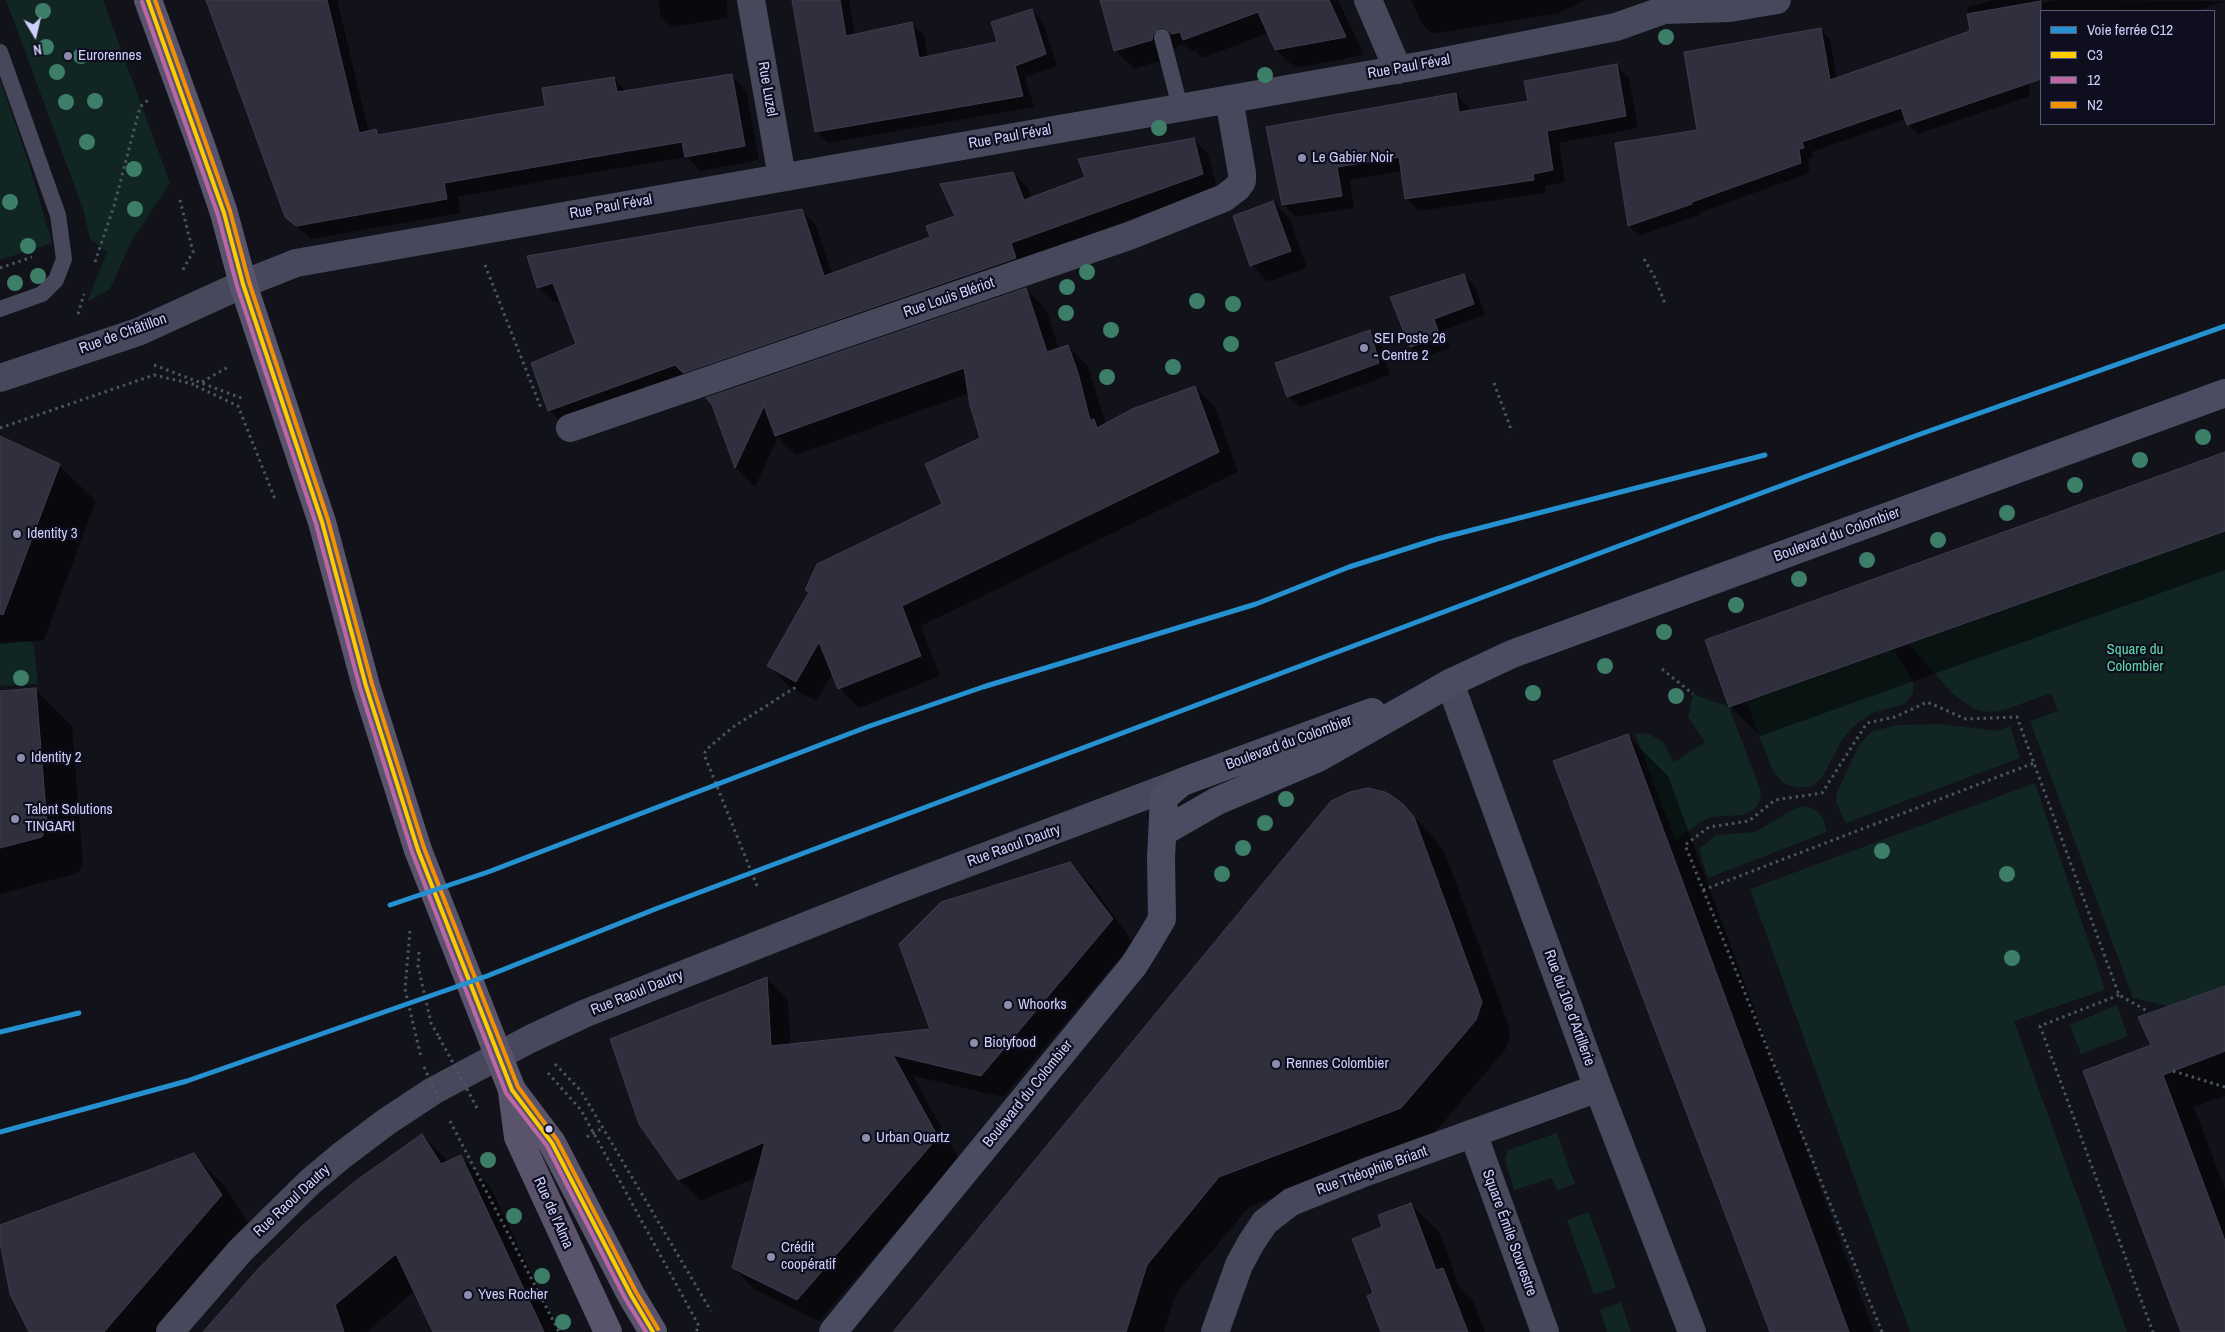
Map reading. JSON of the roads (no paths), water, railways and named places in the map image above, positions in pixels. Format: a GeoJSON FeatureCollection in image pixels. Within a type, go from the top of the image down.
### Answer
{"type":"FeatureCollection","features":[{"type":"Feature","properties":{"kind":"main road","name":"Rue de l'Alma"},"geometry":{"type":"LineString","coordinates":[[148,0],[202,148],[224,214],[244,284],[322,522],[366,686],[418,850],[512,1090],[518,1137],[608,1332]]}},
{"type":"Feature","properties":{"kind":"main road","name":"Boulevard du Colombier"},"geometry":{"type":"LineString","coordinates":[[833,1332],[1134,965],[1162,920],[1164,797],[1182,782],[1450,683],[1521,650],[2225,393]]}},
{"type":"Feature","properties":{"kind":"main road","name":"Boulevard du Colombier"},"geometry":{"type":"LineString","coordinates":[[1163,832],[1217,801],[1318,758],[1450,683]]}},
{"type":"Feature","properties":{"kind":"main road","name":"Rue de l'Alma"},"geometry":{"type":"LineString","coordinates":[[512,1090],[552,1143],[630,1295],[653,1332]]}},
{"type":"Feature","properties":{"kind":"street","name":"Rue Luzel"},"geometry":{"type":"LineString","coordinates":[[751,0],[782,177]]}},
{"type":"Feature","properties":{"kind":"street"},"geometry":{"type":"LineString","coordinates":[[1368,0],[1398,70]]}},
{"type":"Feature","properties":{"kind":"street","name":"Rue Paul Féval"},"geometry":{"type":"LineString","coordinates":[[244,284],[296,263],[1398,70],[1616,28],[1663,5],[1730,8],[1777,0]]}},
{"type":"Feature","properties":{"kind":"street","name":"Rue Louis Blériot"},"geometry":{"type":"LineString","coordinates":[[570,428],[1129,236],[1224,198],[1237,188],[1242,181],[1229,99]]}},
{"type":"Feature","properties":{"kind":"street","name":"Rue de Châtillon"},"geometry":{"type":"LineString","coordinates":[[0,378],[148,327],[244,284]]}},
{"type":"Feature","properties":{"kind":"street","name":"Rue du 10e d'Artillerie"},"geometry":{"type":"LineString","coordinates":[[1450,683],[1598,1088],[1692,1332]]}},
{"type":"Feature","properties":{"kind":"street","name":"Rue Raoul Dautry"},"geometry":{"type":"LineString","coordinates":[[170,1332],[240,1251],[296,1195],[341,1156],[433,1091],[530,1039],[586,1013],[750,946],[1182,782]]}},
{"type":"Feature","properties":{"kind":"street","name":"Rue Théophile Briant"},"geometry":{"type":"LineString","coordinates":[[1214,1332],[1239,1265],[1265,1222],[1280,1209],[1305,1196],[1598,1088]]}},
{"type":"Feature","properties":{"kind":"street","name":"Square Émile Souvestre"},"geometry":{"type":"LineString","coordinates":[[1473,1133],[1546,1332]]}},
{"type":"Feature","properties":{"kind":"lane"},"geometry":{"type":"LineString","coordinates":[[1162,37],[1180,107]]}},
{"type":"Feature","properties":{"kind":"lane"},"geometry":{"type":"LineString","coordinates":[[0,52],[58,215],[64,259],[56,280],[42,294],[0,309]]}},
{"type":"Feature","properties":{"kind":"rail line","name":"C12"},"geometry":{"type":"LineString","coordinates":[[0,1132],[187,1081],[487,976],[658,908],[1616,547],[1915,436],[2225,326]]}},
{"type":"Feature","properties":{"kind":"rail line","name":"C12"},"geometry":{"type":"LineString","coordinates":[[390,905],[488,872],[867,727],[983,687],[1256,604],[1349,567],[1437,539],[1765,455]]}},
{"type":"Feature","properties":{"kind":"rail line","name":"C12"},"geometry":{"type":"LineString","coordinates":[[0,1032],[79,1013]]}},
{"type":"Feature","properties":{"kind":"place","name":"Eurorennes"},"geometry":{"type":"Point","coordinates":[68,56]}},
{"type":"Feature","properties":{"kind":"place","name":"Le Gabier Noir"},"geometry":{"type":"Point","coordinates":[1302,158]}},
{"type":"Feature","properties":{"kind":"place","name":"SEI Poste 26 - Centre 2"},"geometry":{"type":"Point","coordinates":[1364,348]}},
{"type":"Feature","properties":{"kind":"place","name":"Identity 3"},"geometry":{"type":"Point","coordinates":[17,534]}},
{"type":"Feature","properties":{"kind":"place","name":"Identity 2"},"geometry":{"type":"Point","coordinates":[21,758]}},
{"type":"Feature","properties":{"kind":"place","name":"Talent Solutions TINGARI"},"geometry":{"type":"Point","coordinates":[15,819]}},
{"type":"Feature","properties":{"kind":"place","name":"Whoorks"},"geometry":{"type":"Point","coordinates":[1008,1005]}},
{"type":"Feature","properties":{"kind":"place","name":"Biotyfood"},"geometry":{"type":"Point","coordinates":[974,1043]}},
{"type":"Feature","properties":{"kind":"place","name":"Rennes Colombier"},"geometry":{"type":"Point","coordinates":[1276,1064]}},
{"type":"Feature","properties":{"kind":"place","name":"Urban Quartz"},"geometry":{"type":"Point","coordinates":[866,1138]}},
{"type":"Feature","properties":{"kind":"place","name":"Crédit coopératif"},"geometry":{"type":"Point","coordinates":[771,1257]}},
{"type":"Feature","properties":{"kind":"place","name":"Yves Rocher"},"geometry":{"type":"Point","coordinates":[468,1295]}},
{"type":"Feature","properties":{"kind":"park label","name":"Square du Colombier"},"geometry":{"type":"Point","coordinates":[2135,658]}}]}
